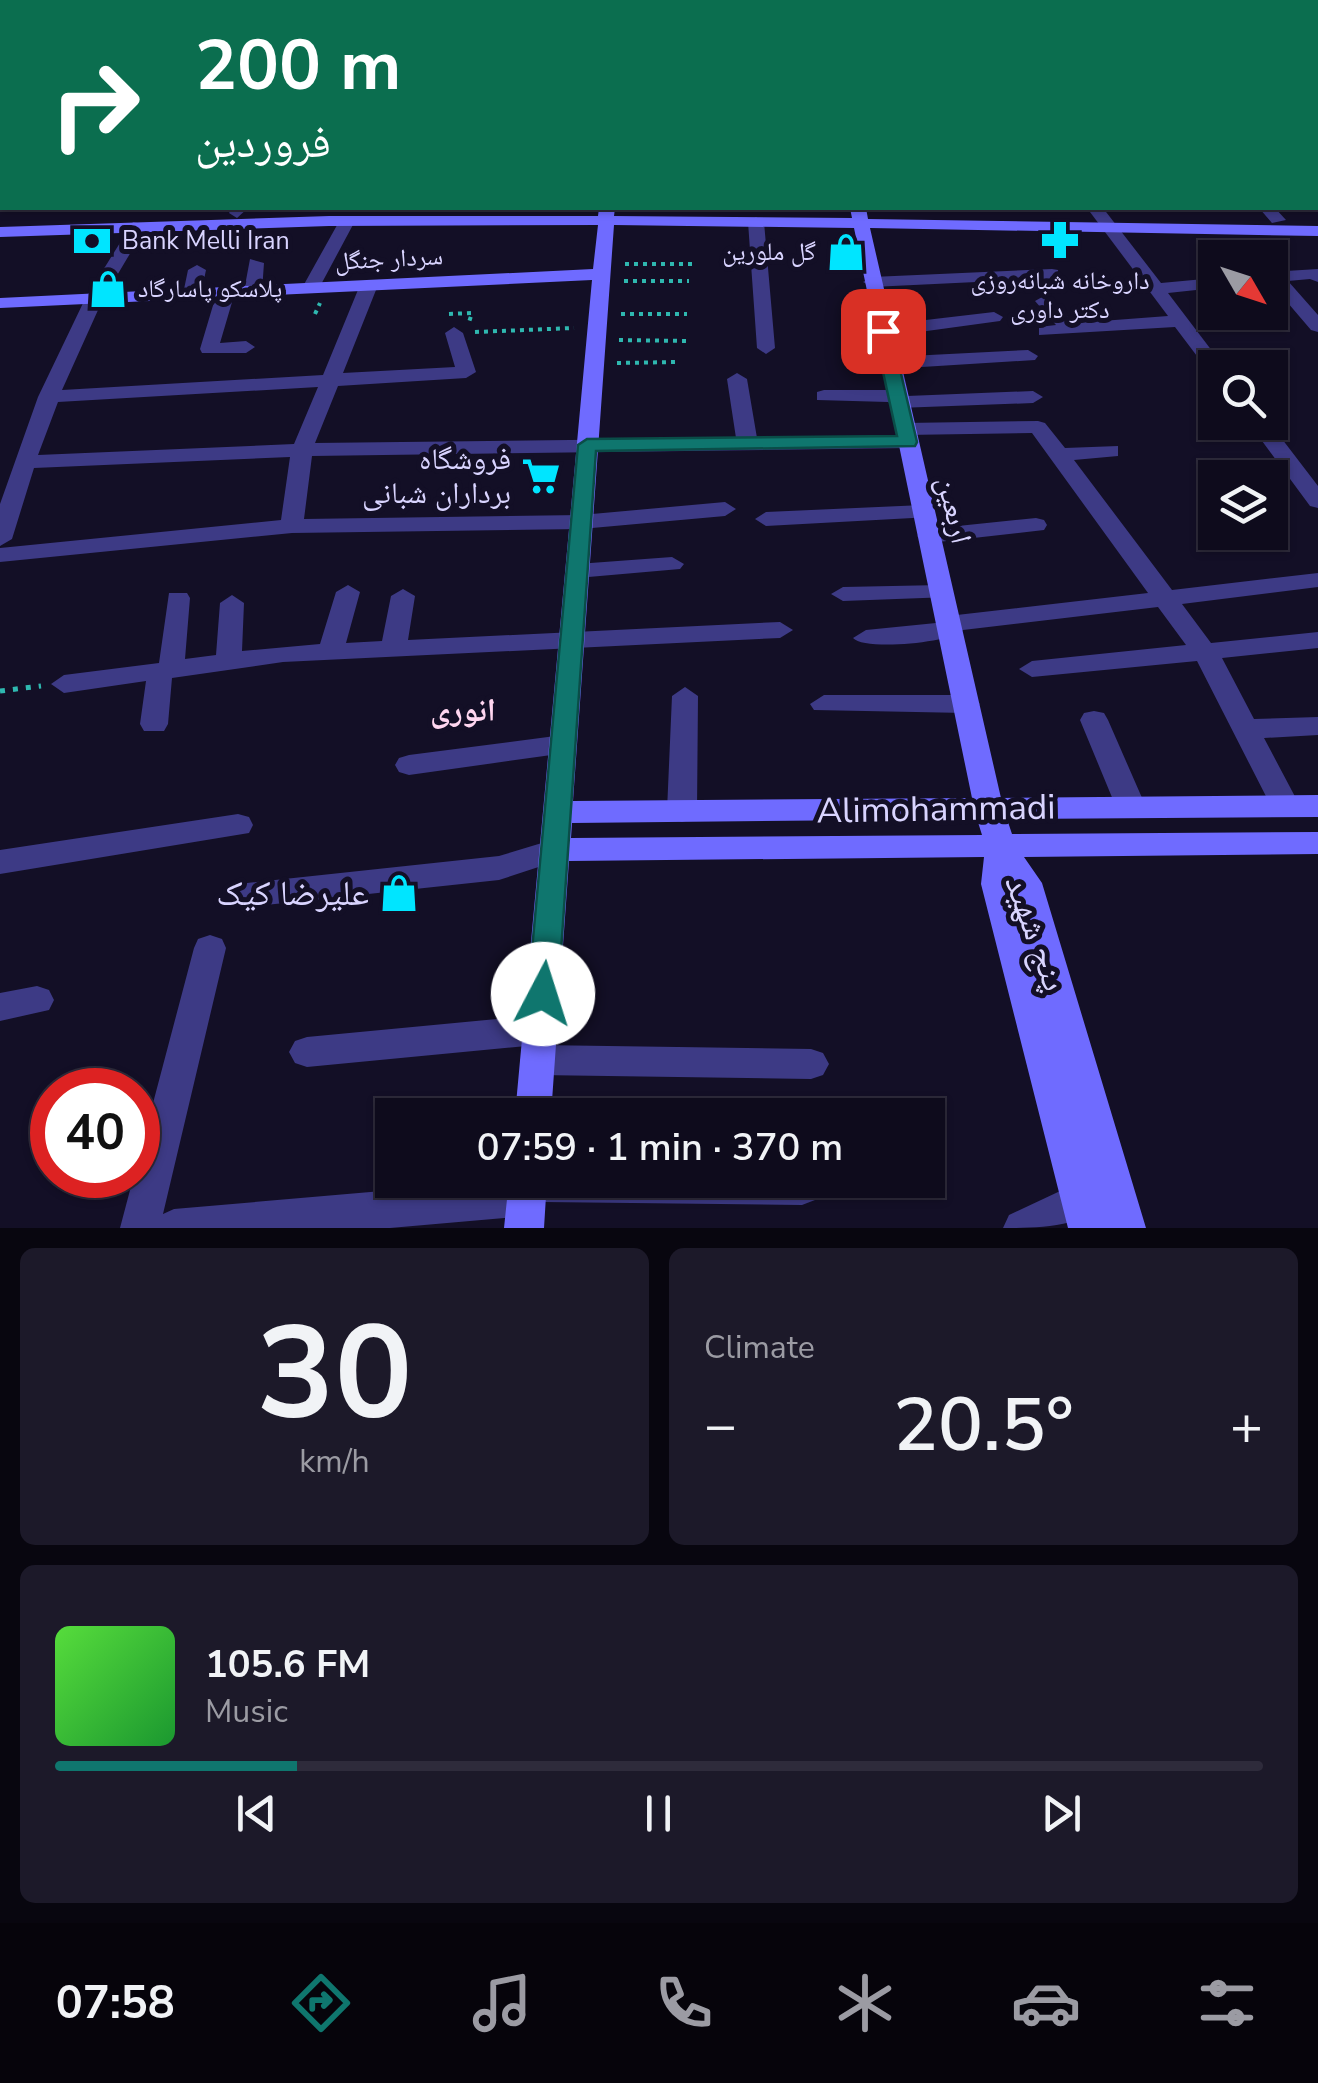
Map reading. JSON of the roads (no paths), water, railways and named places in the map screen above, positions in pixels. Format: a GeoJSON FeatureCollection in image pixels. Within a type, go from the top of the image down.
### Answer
{"type":"FeatureCollection","features":[{"type":"Feature","properties":{"kind":"street"},"geometry":{"type":"LineString","coordinates":[[145,216],[238,210],[347,213]]}},
{"type":"Feature","properties":{"kind":"street"},"geometry":{"type":"LineString","coordinates":[[312,288],[347,213]]}},
{"type":"Feature","properties":{"kind":"street"},"geometry":{"type":"LineString","coordinates":[[1,221],[347,213],[1102,218],[1273,214],[1318,220]]}},
{"type":"Feature","properties":{"kind":"street"},"geometry":{"type":"LineString","coordinates":[[534,1098],[607,213]]}},
{"type":"Feature","properties":{"kind":"street"},"geometry":{"type":"LineString","coordinates":[[748,214],[766,348]]}},
{"type":"Feature","properties":{"kind":"street","name":"اربعین"},"geometry":{"type":"LineString","coordinates":[[858,215],[989,808]]}},
{"type":"Feature","properties":{"kind":"street"},"geometry":{"type":"LineString","coordinates":[[0,539],[48,397],[92,299],[145,216]]}},
{"type":"Feature","properties":{"kind":"street"},"geometry":{"type":"LineString","coordinates":[[1102,218],[1318,230]]}},
{"type":"Feature","properties":{"kind":"street"},"geometry":{"type":"LineString","coordinates":[[1102,218],[1203,350]]}},
{"type":"Feature","properties":{"kind":"street"},"geometry":{"type":"LineString","coordinates":[[252,291],[256,264]]}},
{"type":"Feature","properties":{"kind":"street"},"geometry":{"type":"LineString","coordinates":[[192,294],[197,270]]}},
{"type":"Feature","properties":{"kind":"street"},"geometry":{"type":"LineString","coordinates":[[1288,275],[1316,272],[1318,277]]}},
{"type":"Feature","properties":{"kind":"street","name":"سردار جنگل"},"geometry":{"type":"LineString","coordinates":[[0,303],[601,273]]}},
{"type":"Feature","properties":{"kind":"street"},"geometry":{"type":"LineString","coordinates":[[872,282],[1052,274]]}},
{"type":"Feature","properties":{"kind":"street"},"geometry":{"type":"LineString","coordinates":[[943,278],[956,298]]}},
{"type":"Feature","properties":{"kind":"street"},"geometry":{"type":"LineString","coordinates":[[292,526],[302,450],[370,285]]}},
{"type":"Feature","properties":{"kind":"street"},"geometry":{"type":"LineString","coordinates":[[1156,289],[1198,285]]}},
{"type":"Feature","properties":{"kind":"street"},"geometry":{"type":"LineString","coordinates":[[226,292],[210,349],[246,348]]}},
{"type":"Feature","properties":{"kind":"street"},"geometry":{"type":"LineString","coordinates":[[1288,293],[1316,322]]}},
{"type":"Feature","properties":{"kind":"street"},"geometry":{"type":"LineString","coordinates":[[1044,301],[1070,329]]}},
{"type":"Feature","properties":{"kind":"street"},"geometry":{"type":"LineString","coordinates":[[883,331],[994,317]]}},
{"type":"Feature","properties":{"kind":"street"},"geometry":{"type":"LineString","coordinates":[[1046,331],[1181,321]]}},
{"type":"Feature","properties":{"kind":"street"},"geometry":{"type":"LineString","coordinates":[[48,397],[466,372],[454,333]]}},
{"type":"Feature","properties":{"kind":"street"},"geometry":{"type":"LineString","coordinates":[[890,363],[1028,356]]}},
{"type":"Feature","properties":{"kind":"street"},"geometry":{"type":"LineString","coordinates":[[737,379],[747,444]]}},
{"type":"Feature","properties":{"kind":"street"},"geometry":{"type":"LineString","coordinates":[[824,396],[1033,396]]}},
{"type":"Feature","properties":{"kind":"street"},"geometry":{"type":"LineString","coordinates":[[24,462],[302,450],[747,444],[1038,426],[1169,598],[1207,655],[1285,806],[1310,843]]}},
{"type":"Feature","properties":{"kind":"street"},"geometry":{"type":"LineString","coordinates":[[1272,440],[1318,501]]}},
{"type":"Feature","properties":{"kind":"street"},"geometry":{"type":"LineString","coordinates":[[1060,455],[1110,450]]}},
{"type":"Feature","properties":{"kind":"street"},"geometry":{"type":"LineString","coordinates":[[0,555],[292,526],[581,522],[725,509]]}},
{"type":"Feature","properties":{"kind":"street"},"geometry":{"type":"LineString","coordinates":[[766,519],[1036,525]]}},
{"type":"Feature","properties":{"kind":"street"},"geometry":{"type":"LineString","coordinates":[[577,571],[672,564]]}},
{"type":"Feature","properties":{"kind":"street"},"geometry":{"type":"LineString","coordinates":[[866,638],[1318,580]]}},
{"type":"Feature","properties":{"kind":"street"},"geometry":{"type":"LineString","coordinates":[[331,652],[348,592]]}},
{"type":"Feature","properties":{"kind":"street"},"geometry":{"type":"LineString","coordinates":[[843,594],[941,592]]}},
{"type":"Feature","properties":{"kind":"street"},"geometry":{"type":"LineString","coordinates":[[394,648],[404,596]]}},
{"type":"Feature","properties":{"kind":"street"},"geometry":{"type":"LineString","coordinates":[[154,724],[178,598]]}},
{"type":"Feature","properties":{"kind":"street"},"geometry":{"type":"LineString","coordinates":[[228,662],[232,603]]}},
{"type":"Feature","properties":{"kind":"street"},"geometry":{"type":"LineString","coordinates":[[64,684],[331,652],[780,630]]}},
{"type":"Feature","properties":{"kind":"street"},"geometry":{"type":"LineString","coordinates":[[1032,669],[1207,655],[1318,640]]}},
{"type":"Feature","properties":{"kind":"street"},"geometry":{"type":"LineString","coordinates":[[682,811],[685,696]]}},
{"type":"Feature","properties":{"kind":"street"},"geometry":{"type":"LineString","coordinates":[[824,704],[966,704]]}},
{"type":"Feature","properties":{"kind":"street"},"geometry":{"type":"LineString","coordinates":[[1094,720],[1130,807]]}},
{"type":"Feature","properties":{"kind":"street"},"geometry":{"type":"LineString","coordinates":[[1246,729],[1318,726]]}},
{"type":"Feature","properties":{"kind":"street"},"geometry":{"type":"LineString","coordinates":[[410,765],[563,746]]}},
{"type":"Feature","properties":{"kind":"street","name":"Alimohammadi"},"geometry":{"type":"LineString","coordinates":[[558,812],[1318,806]]}},
{"type":"Feature","properties":{"kind":"street","name":"پنج شهید"},"geometry":{"type":"LineString","coordinates":[[989,808],[1000,846],[996,884],[1094,1205],[1126,1228]]}},
{"type":"Feature","properties":{"kind":"street"},"geometry":{"type":"LineString","coordinates":[[0,862],[238,825]]}},
{"type":"Feature","properties":{"kind":"street","name":"Alimohammadi"},"geometry":{"type":"LineString","coordinates":[[555,850],[1310,843]]}},
{"type":"Feature","properties":{"kind":"street"},"geometry":{"type":"LineString","coordinates":[[247,894],[499,868],[555,850]]}},
{"type":"Feature","properties":{"kind":"street"},"geometry":{"type":"LineString","coordinates":[[140,1228],[210,948]]}},
{"type":"Feature","properties":{"kind":"street"},"geometry":{"type":"LineString","coordinates":[[0,1007],[37,1000]]}},
{"type":"Feature","properties":{"kind":"street"},"geometry":{"type":"LineString","coordinates":[[307,1052],[539,1045],[811,1064]]}},
{"type":"Feature","properties":{"kind":"street"},"geometry":{"type":"LineString","coordinates":[[174,1228],[527,1198]]}},
{"type":"Feature","properties":{"kind":"street"},"geometry":{"type":"LineString","coordinates":[[1024,1228],[1094,1205]]}},
{"type":"Feature","properties":{"kind":"place","name":"داروخانه شبانه‌روزی دکتر داوری"},"geometry":{"type":"Point","coordinates":[1060,240]}},
{"type":"Feature","properties":{"kind":"place","name":"Bank Melli Iran"},"geometry":{"type":"Point","coordinates":[92,241]}},
{"type":"Feature","properties":{"kind":"place","name":"گل ملورین"},"geometry":{"type":"Point","coordinates":[846,252]}},
{"type":"Feature","properties":{"kind":"place","name":"پلاسکو پاسارگاد"},"geometry":{"type":"Point","coordinates":[108,289]}},
{"type":"Feature","properties":{"kind":"place","name":"فروشگاه برداران شبانی"},"geometry":{"type":"Point","coordinates":[541,476]}},
{"type":"Feature","properties":{"kind":"place","name":"علیرضا کیک"},"geometry":{"type":"Point","coordinates":[399,893]}},
{"type":"Feature","properties":{"kind":"district","name":"انوری"},"geometry":{"type":"Point","coordinates":[463,710]}}]}
